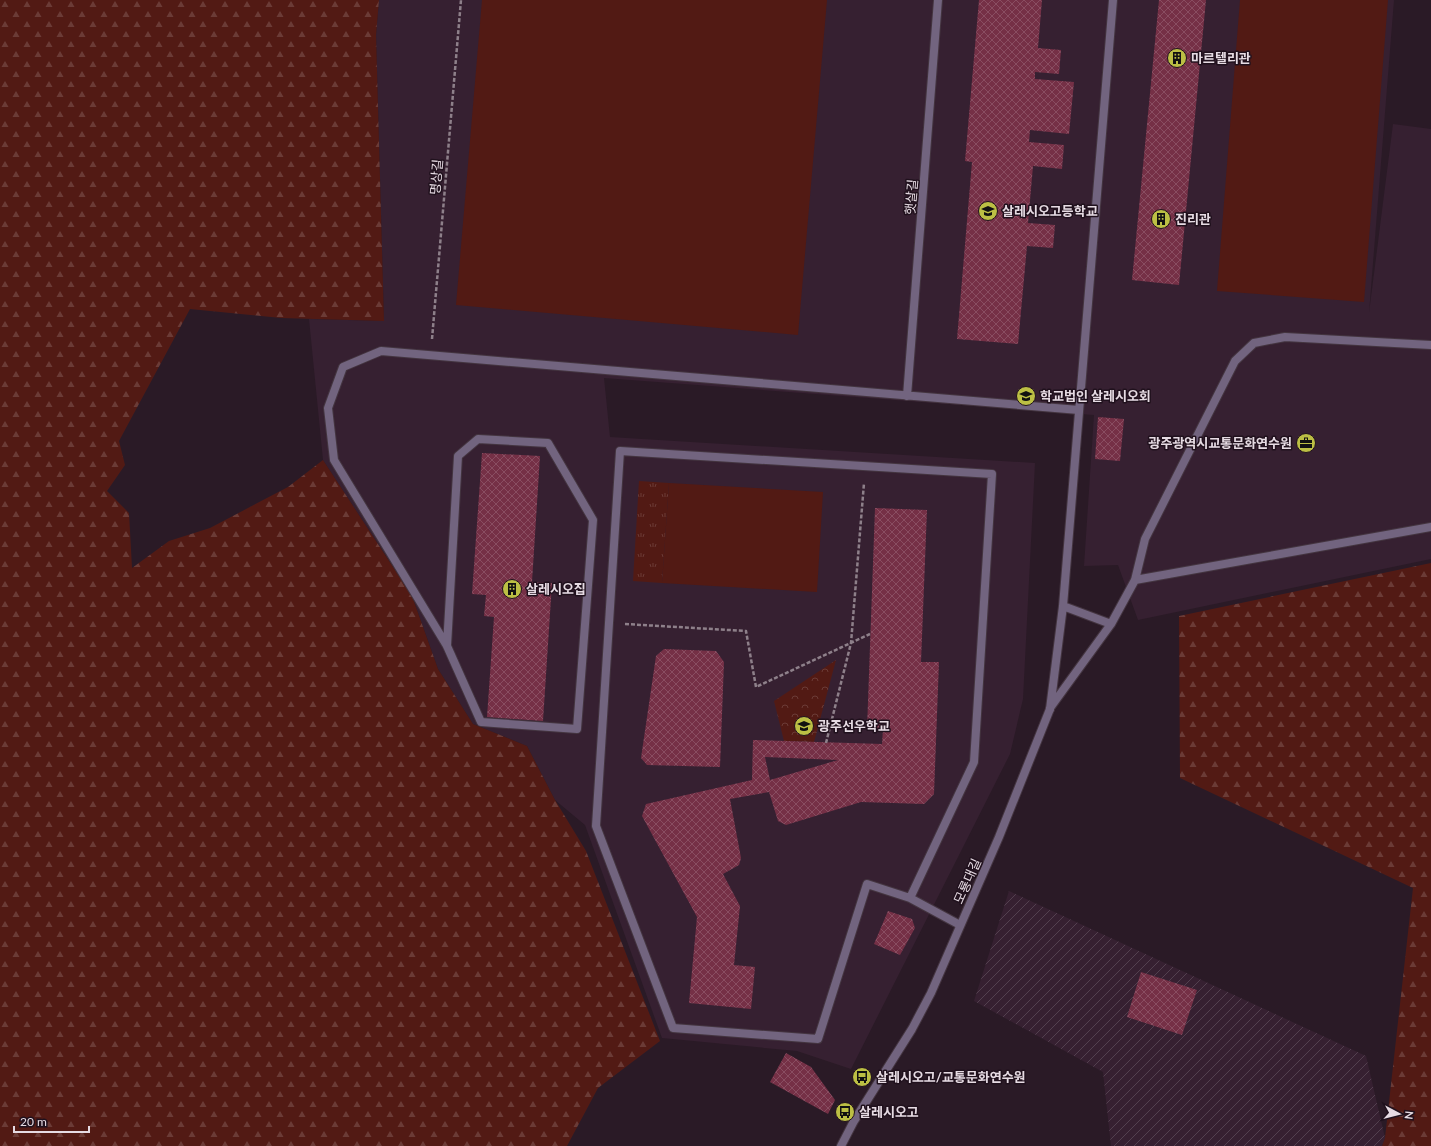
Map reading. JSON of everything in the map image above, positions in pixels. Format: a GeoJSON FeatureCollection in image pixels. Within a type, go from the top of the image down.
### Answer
{"type":"FeatureCollection","features":[{"type":"Feature","properties":{"kind":"street","name":"햇살길"},"geometry":{"type":"LineString","coordinates":[[907,396],[938,0]]}},
{"type":"Feature","properties":{"kind":"street","name":"모룡대길"},"geometry":{"type":"LineString","coordinates":[[841,1146],[854,1121],[912,1029],[931,993],[999,837],[1050,709],[1063,606],[1113,0]]}},
{"type":"Feature","properties":{"kind":"street"},"geometry":{"type":"LineString","coordinates":[[1050,709],[1111,624],[1134,580],[1145,539],[1235,361],[1254,343],[1285,337],[1431,345]]}},
{"type":"Feature","properties":{"kind":"street"},"geometry":{"type":"LineString","coordinates":[[447,646],[458,456],[478,439],[548,443],[593,520],[577,729],[481,722],[447,646],[334,460],[328,408],[343,367],[381,351],[1079,410]]}},
{"type":"Feature","properties":{"kind":"street"},"geometry":{"type":"LineString","coordinates":[[910,898],[974,762],[992,474],[620,451],[596,826],[674,1028],[818,1039],[867,884],[910,898],[960,925]]}},
{"type":"Feature","properties":{"kind":"street"},"geometry":{"type":"LineString","coordinates":[[1134,580],[1431,527]]}},
{"type":"Feature","properties":{"kind":"street"},"geometry":{"type":"LineString","coordinates":[[1063,606],[1111,624]]}},
{"type":"Feature","properties":{"kind":"path","name":"명상길"},"geometry":{"type":"LineString","coordinates":[[431,355],[461,0]]}},
{"type":"Feature","properties":{"kind":"path"},"geometry":{"type":"LineString","coordinates":[[826,743],[851,642],[866,466]]}},
{"type":"Feature","properties":{"kind":"path"},"geometry":{"type":"LineString","coordinates":[[609,623],[746,631],[756,687],[870,634]]}},
{"type":"Feature","properties":{"kind":"shaded area","name":"학교법인 살레시오회"},"geometry":{"type":"Polygon","coordinates":[[[379,0],[1394,0],[1369,313],[1393,124],[1431,129],[1431,559],[1138,620],[1118,565],[1084,566],[1094,415],[604,378],[610,437],[1035,463],[1023,699],[1010,754],[851,1069],[797,1051],[662,1038],[585,825],[555,800],[527,746],[473,724],[438,669],[412,596],[323,460],[309,319],[384,321],[376,35],[379,0]]]}},
{"type":"Feature","properties":{"kind":"shaded area"},"geometry":{"type":"Polygon","coordinates":[[[1009,891],[1366,1056],[1385,1138],[1382,1146],[1111,1146],[1103,1072],[974,1001],[1009,891]]]}},
{"type":"Feature","properties":{"kind":"green space"},"geometry":{"type":"Polygon","coordinates":[[[0,0],[379,0],[376,35],[384,321],[281,318],[190,309],[119,441],[125,465],[107,491],[129,513],[132,568],[169,541],[210,528],[288,487],[323,460],[412,596],[438,669],[473,724],[527,746],[555,800],[586,851],[660,1041],[598,1088],[567,1146],[0,1146],[0,0]]]}},
{"type":"Feature","properties":{"kind":"green space"},"geometry":{"type":"Polygon","coordinates":[[[482,0],[827,0],[798,335],[456,305],[482,0]]]}},
{"type":"Feature","properties":{"kind":"green space"},"geometry":{"type":"Polygon","coordinates":[[[1240,0],[1388,0],[1364,302],[1217,291],[1240,0]]]}},
{"type":"Feature","properties":{"kind":"green space"},"geometry":{"type":"Polygon","coordinates":[[[639,481],[669,483],[662,583],[633,581],[639,481]]]}},
{"type":"Feature","properties":{"kind":"green space"},"geometry":{"type":"Polygon","coordinates":[[[669,483],[823,492],[817,592],[662,583],[669,483]]]}},
{"type":"Feature","properties":{"kind":"green space"},"geometry":{"type":"Polygon","coordinates":[[[1431,563],[1431,1146],[1382,1146],[1385,1138],[1413,888],[1180,778],[1179,616],[1431,563]]]}},
{"type":"Feature","properties":{"kind":"green space"},"geometry":{"type":"Polygon","coordinates":[[[836,660],[814,742],[784,741],[774,701],[836,660]]]}},
{"type":"Feature","properties":{"kind":"building"},"geometry":{"type":"Polygon","coordinates":[[[979,0],[1042,0],[1038,48],[1061,50],[1059,74],[1035,72],[1035,79],[1074,82],[1069,134],[1030,130],[1029,142],[1064,145],[1062,169],[1033,166],[1028,223],[1055,225],[1053,248],[1027,246],[1018,344],[957,339],[972,162],[965,161],[979,0]]]}},
{"type":"Feature","properties":{"kind":"building"},"geometry":{"type":"Polygon","coordinates":[[[1159,0],[1206,0],[1179,285],[1132,280],[1159,0]]]}},
{"type":"Feature","properties":{"kind":"building"},"geometry":{"type":"Polygon","coordinates":[[[1098,417],[1124,419],[1120,461],[1095,459],[1098,417]]]}},
{"type":"Feature","properties":{"kind":"building","name":"살레시오집"},"geometry":{"type":"Polygon","coordinates":[[[482,453],[540,456],[532,582],[552,583],[543,721],[487,717],[494,617],[484,616],[486,595],[472,594],[482,453]]]}},
{"type":"Feature","properties":{"kind":"building"},"geometry":{"type":"Polygon","coordinates":[[[875,508],[927,510],[921,662],[939,662],[934,794],[924,804],[861,802],[786,825],[778,821],[769,792],[730,799],[741,858],[739,865],[723,874],[740,906],[734,965],[755,967],[751,1009],[689,1003],[697,917],[642,816],[646,804],[752,780],[753,740],[882,744],[883,729],[867,729],[875,508]],[[765,757],[770,780],[838,760],[765,757]]]}},
{"type":"Feature","properties":{"kind":"building"},"geometry":{"type":"Polygon","coordinates":[[[664,649],[716,651],[724,662],[720,767],[647,765],[641,758],[656,656],[664,649]]]}},
{"type":"Feature","properties":{"kind":"building"},"geometry":{"type":"Polygon","coordinates":[[[888,911],[912,919],[915,928],[900,955],[874,944],[888,911]]]}},
{"type":"Feature","properties":{"kind":"building"},"geometry":{"type":"Polygon","coordinates":[[[1141,972],[1197,990],[1182,1035],[1127,1017],[1141,972]]]}},
{"type":"Feature","properties":{"kind":"building"},"geometry":{"type":"Polygon","coordinates":[[[786,1053],[811,1067],[835,1100],[828,1114],[770,1082],[786,1053]]]}},
{"type":"Feature","properties":{"kind":"place","name":"마르텔리관"},"geometry":{"type":"Point","coordinates":[1177,58]}},
{"type":"Feature","properties":{"kind":"place","name":"살레시오고등학교"},"geometry":{"type":"Point","coordinates":[988,211]}},
{"type":"Feature","properties":{"kind":"place","name":"진리관"},"geometry":{"type":"Point","coordinates":[1161,219]}},
{"type":"Feature","properties":{"kind":"place","name":"학교법인 살레시오회"},"geometry":{"type":"Point","coordinates":[1026,396]}},
{"type":"Feature","properties":{"kind":"place","name":"광주광역시교통문화연수원"},"geometry":{"type":"Point","coordinates":[1306,443]}},
{"type":"Feature","properties":{"kind":"place","name":"살레시오집"},"geometry":{"type":"Point","coordinates":[512,589]}},
{"type":"Feature","properties":{"kind":"place","name":"광주선우학교"},"geometry":{"type":"Point","coordinates":[804,726]}},
{"type":"Feature","properties":{"kind":"place","name":"살레시오고/교통문화연수원"},"geometry":{"type":"Point","coordinates":[862,1077]}},
{"type":"Feature","properties":{"kind":"place","name":"살레시오고"},"geometry":{"type":"Point","coordinates":[845,1112]}}]}
